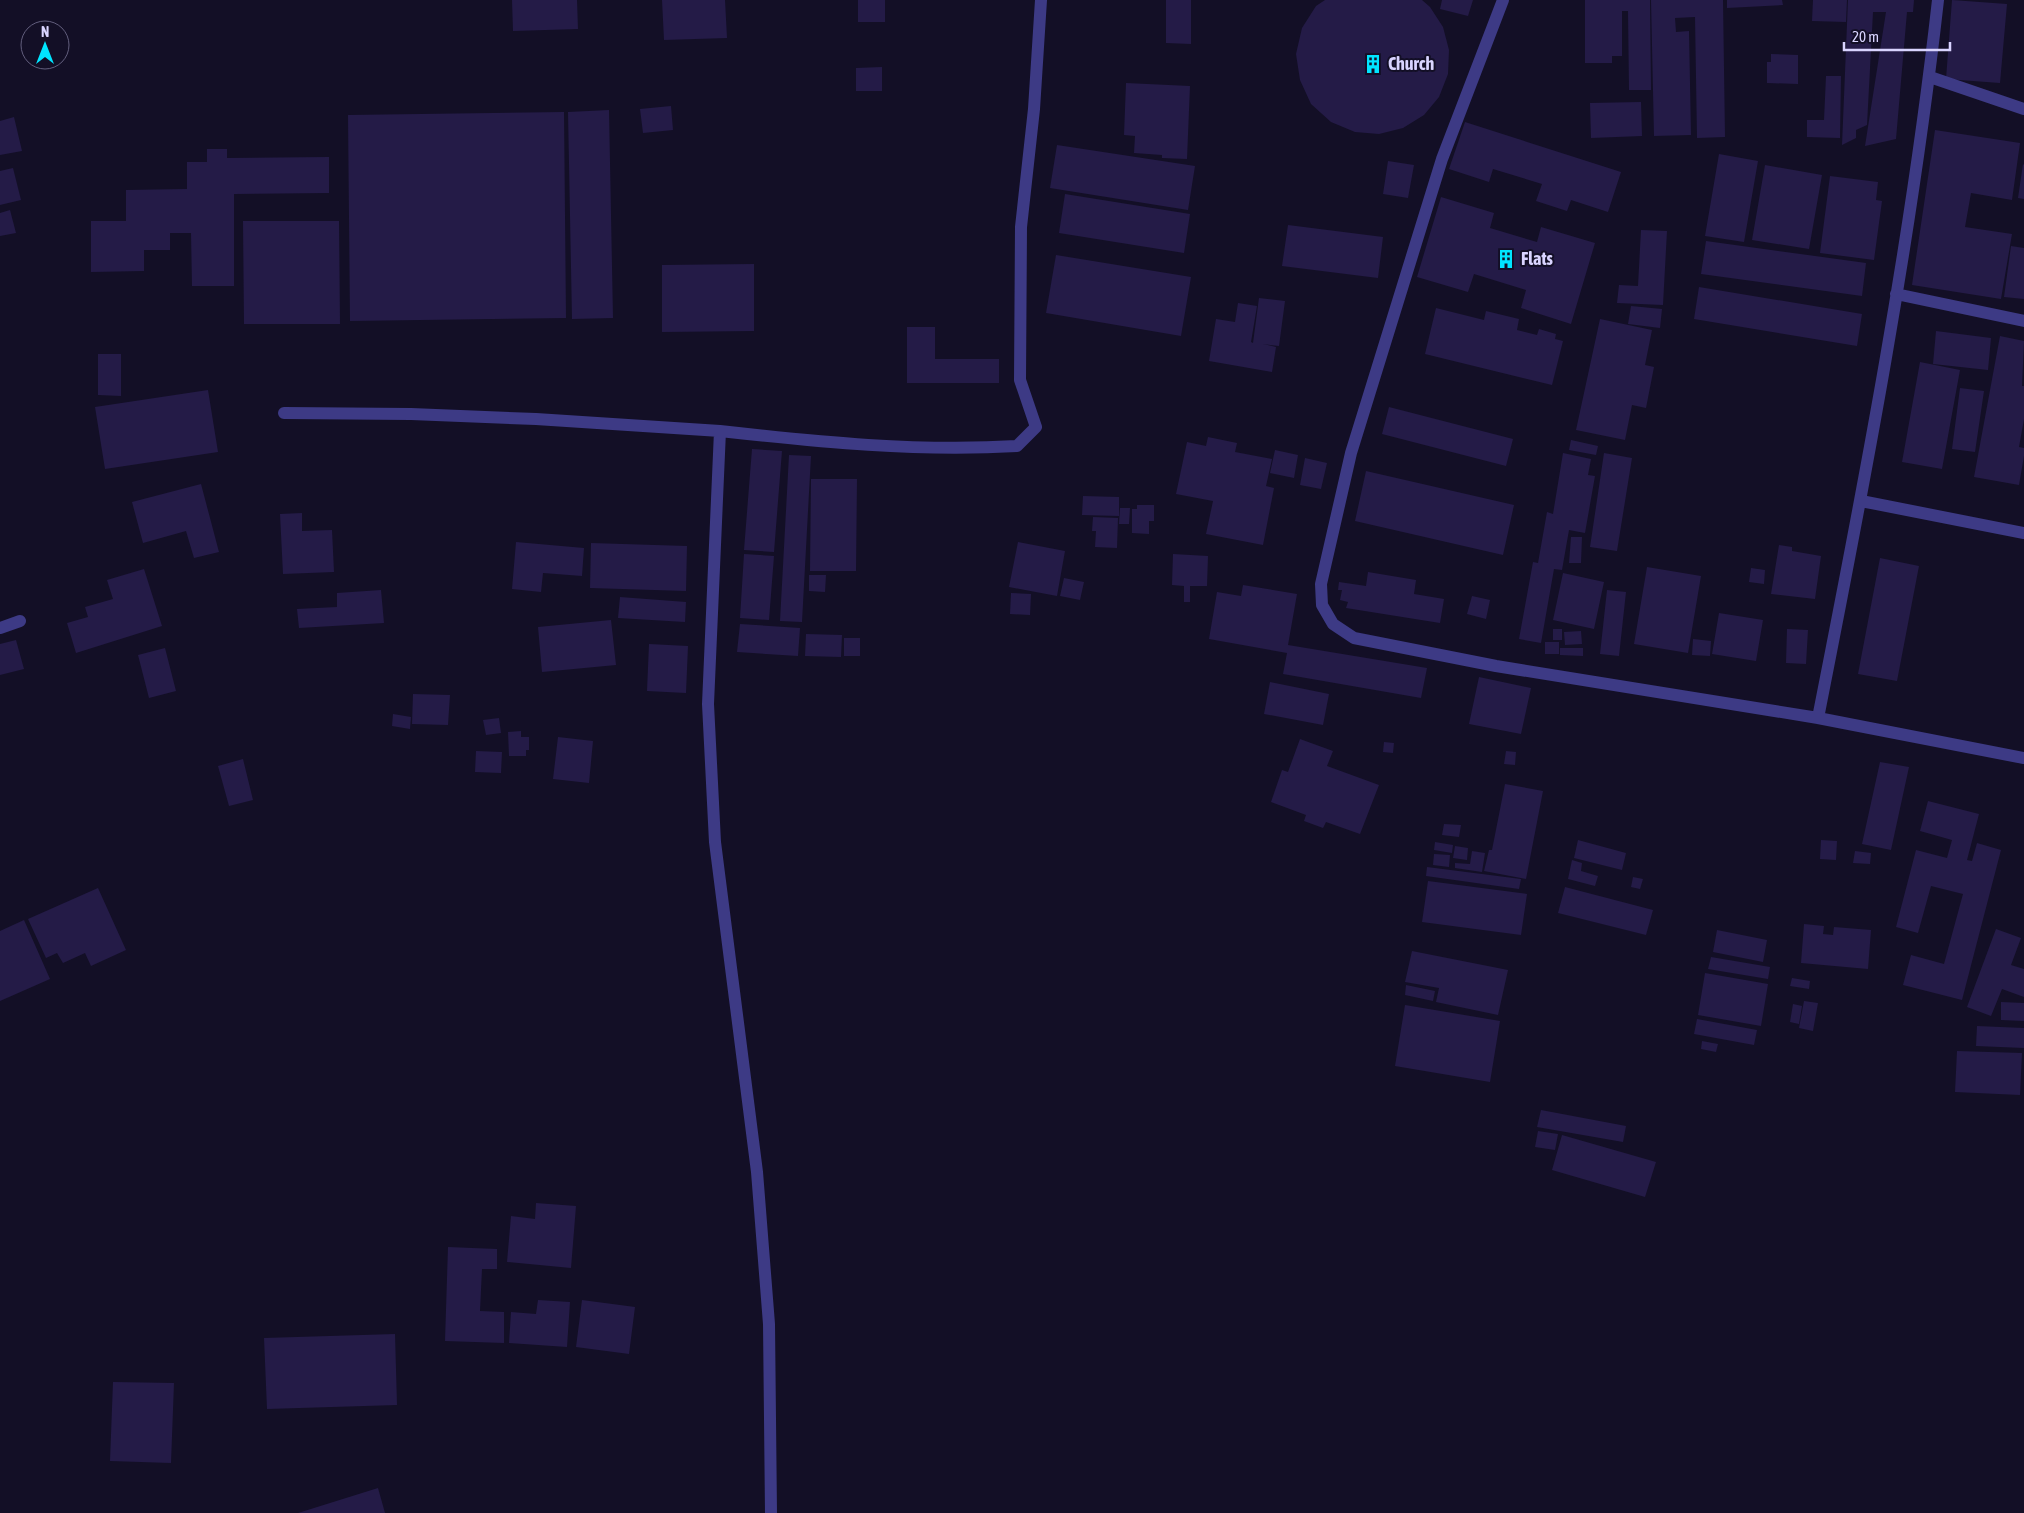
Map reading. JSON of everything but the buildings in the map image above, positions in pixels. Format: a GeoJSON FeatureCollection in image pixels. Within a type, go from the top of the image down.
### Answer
{"type":"FeatureCollection","features":[{"type":"Feature","properties":{"kind":"street"},"geometry":{"type":"LineString","coordinates":[[284,413],[411,414],[536,418],[720,431],[811,442],[911,448],[973,449],[1017,446],[1036,427],[1020,380],[1021,236],[1034,109],[1041,0]]}},
{"type":"Feature","properties":{"kind":"street"},"geometry":{"type":"LineString","coordinates":[[1503,0],[1442,159],[1351,453],[1321,584],[1322,604],[1333,624],[1354,638],[1496,666],[1818,718],[2024,758]]}},
{"type":"Feature","properties":{"kind":"street"},"geometry":{"type":"LineString","coordinates":[[1818,718],[1861,501],[1896,294],[1930,77],[1938,0]]}},
{"type":"Feature","properties":{"kind":"street"},"geometry":{"type":"LineString","coordinates":[[1930,77],[2024,109]]}},
{"type":"Feature","properties":{"kind":"street"},"geometry":{"type":"LineString","coordinates":[[1896,294],[2024,321]]}},
{"type":"Feature","properties":{"kind":"street"},"geometry":{"type":"LineString","coordinates":[[720,431],[708,704],[715,842],[758,1172],[769,1324],[771,1513]]}},
{"type":"Feature","properties":{"kind":"street"},"geometry":{"type":"LineString","coordinates":[[1861,501],[2024,533]]}},
{"type":"Feature","properties":{"kind":"street"},"geometry":{"type":"LineString","coordinates":[[0,628],[20,621]]}},
{"type":"Feature","properties":{"kind":"place","name":"Church"},"geometry":{"type":"Point","coordinates":[1373,64]}},
{"type":"Feature","properties":{"kind":"place","name":"Flats"},"geometry":{"type":"Point","coordinates":[1506,259]}}]}
